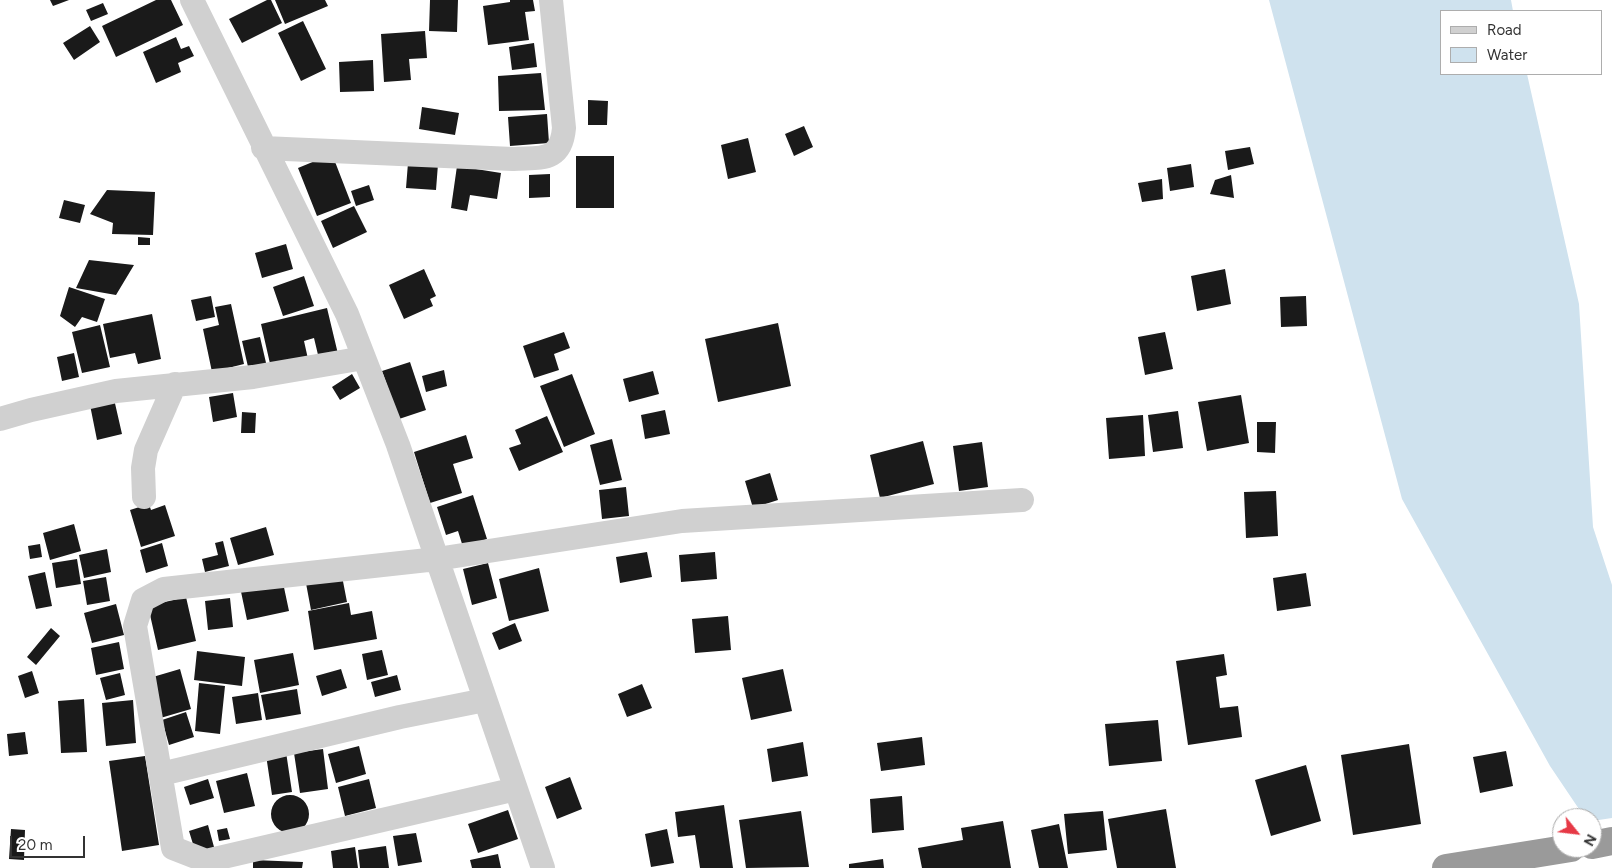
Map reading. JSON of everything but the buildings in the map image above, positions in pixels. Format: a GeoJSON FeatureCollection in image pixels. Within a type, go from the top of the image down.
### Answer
{"type":"FeatureCollection","features":[{"type":"Feature","properties":{"kind":"highway"},"geometry":{"type":"LineString","coordinates":[[1446,868],[1552,851]]}},
{"type":"Feature","properties":{"kind":"street"},"geometry":{"type":"LineString","coordinates":[[192,0],[263,148],[330,276],[364,358],[398,445],[543,868]]}},
{"type":"Feature","properties":{"kind":"street"},"geometry":{"type":"LineString","coordinates":[[263,148],[513,158],[547,157],[557,152],[563,142],[564,128],[551,0]]}},
{"type":"Feature","properties":{"kind":"street"},"geometry":{"type":"LineString","coordinates":[[0,419],[116,391],[253,377],[364,358]]}},
{"type":"Feature","properties":{"kind":"street"},"geometry":{"type":"LineString","coordinates":[[144,497],[143,468],[146,450],[175,384]]}},
{"type":"Feature","properties":{"kind":"street"},"geometry":{"type":"LineString","coordinates":[[516,789],[206,862],[173,848],[136,626],[143,600],[164,589],[438,560],[682,521],[1022,500]]}},
{"type":"Feature","properties":{"kind":"street"},"geometry":{"type":"LineString","coordinates":[[161,774],[485,700]]}},
{"type":"Feature","properties":{"kind":"water"},"geometry":{"type":"Polygon","coordinates":[[[1269,0],[1511,0],[1513,10],[1440,10],[1440,75],[1527,75],[1579,304],[1593,527],[1612,585],[1612,858],[1602,843],[1602,808],[1578,808],[1550,766],[1402,499],[1269,0]]]}},
{"type":"Feature","properties":{"kind":"pier"},"geometry":{"type":"Polygon","coordinates":[[[1612,818],[1612,860],[1602,846],[1602,820],[1612,818]]]}}]}
